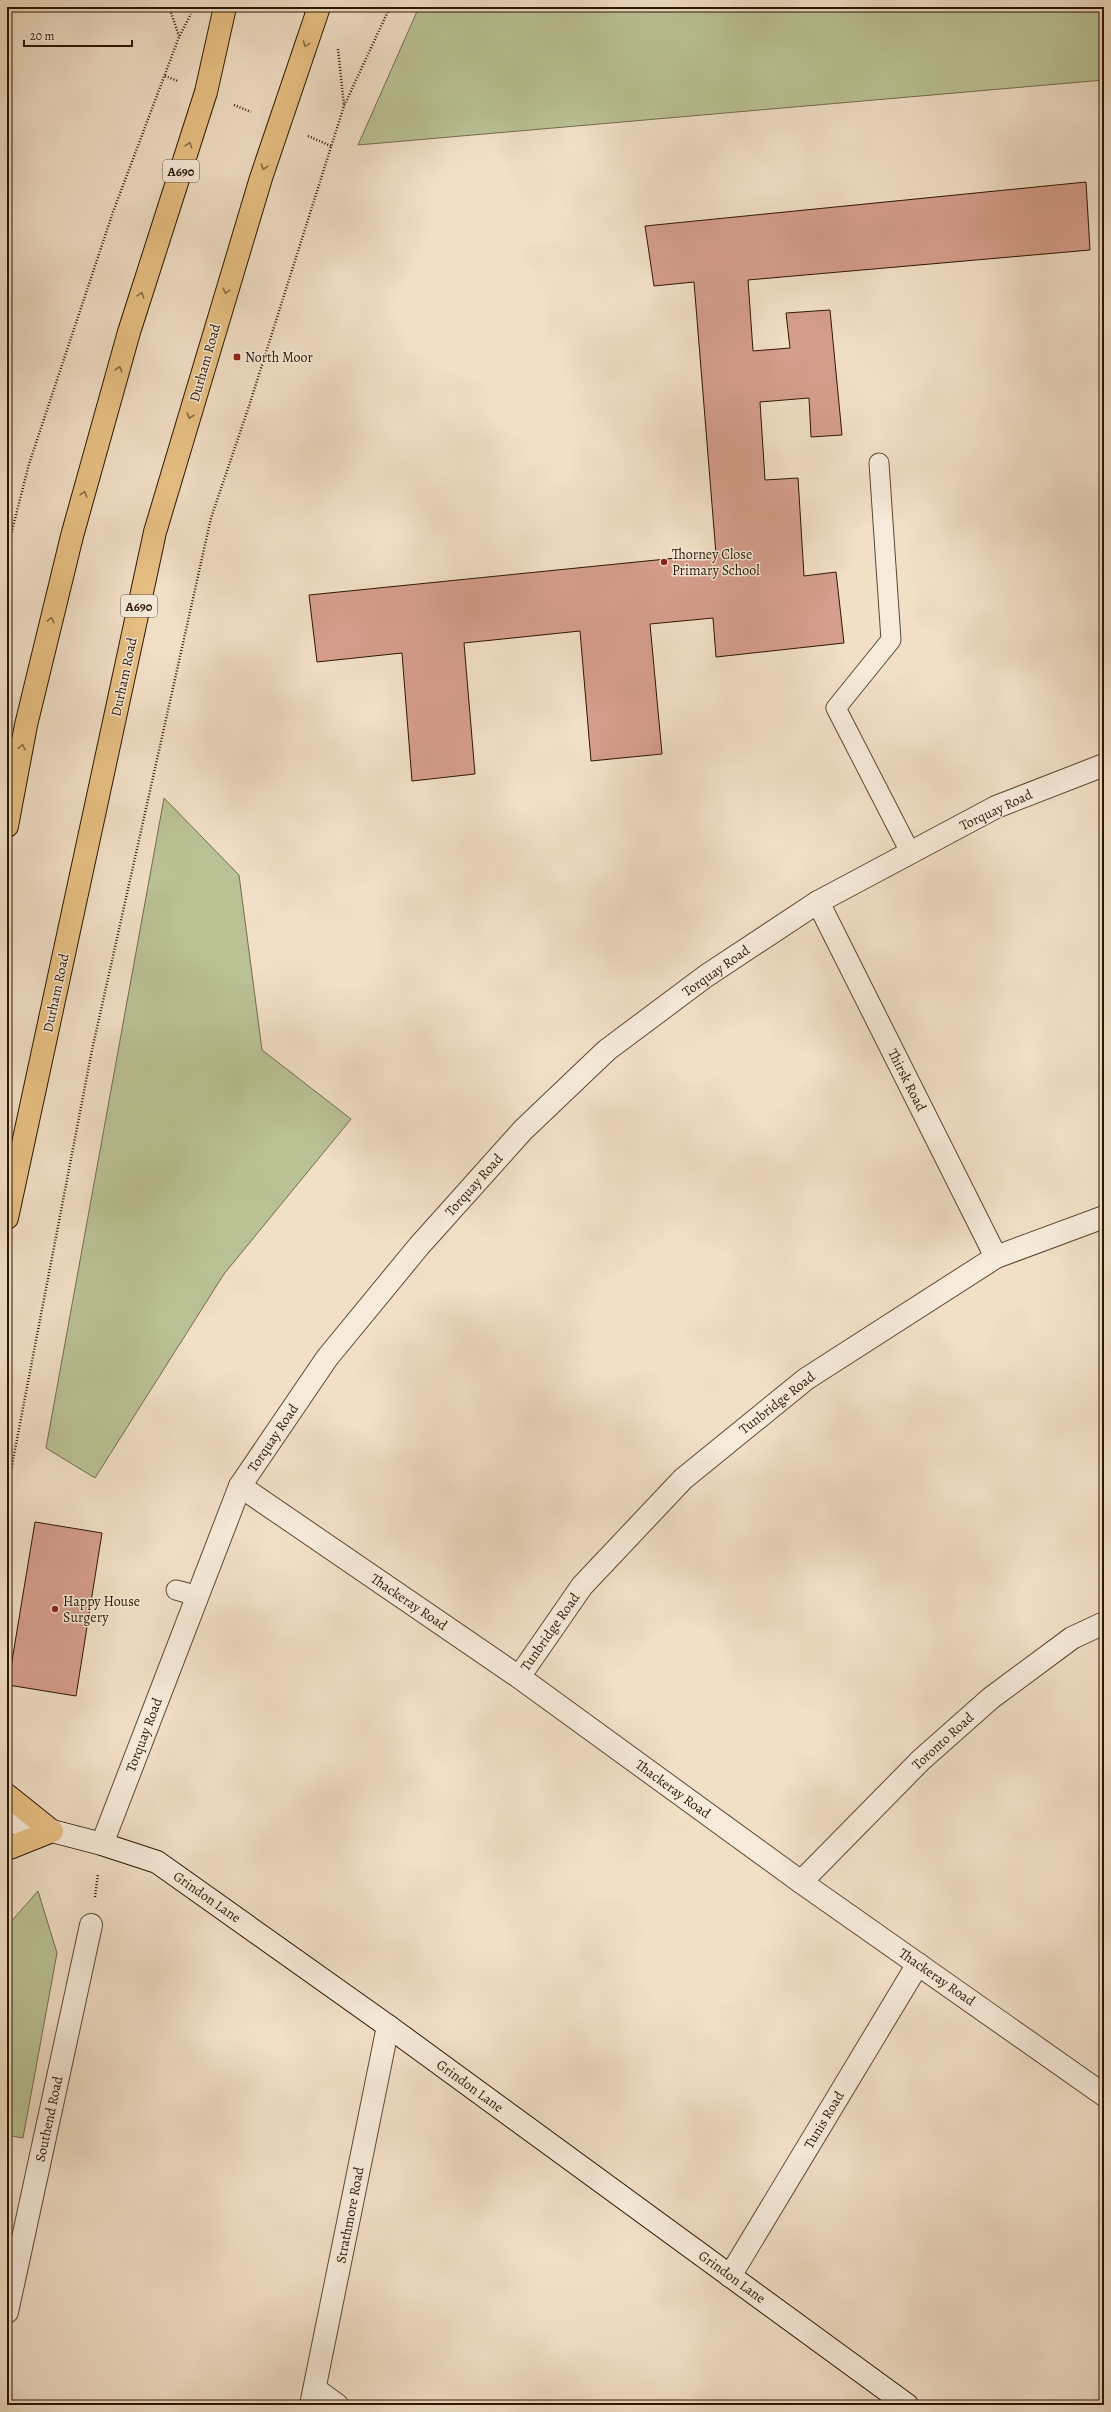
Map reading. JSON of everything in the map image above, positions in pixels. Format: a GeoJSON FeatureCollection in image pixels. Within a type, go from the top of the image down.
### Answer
{"type":"FeatureCollection","features":[{"type":"Feature","properties":{"kind":"highway","name":"A690"},"geometry":{"type":"LineString","coordinates":[[7,826],[26,724],[72,536],[129,332],[206,92],[225,7]]}},
{"type":"Feature","properties":{"kind":"highway","name":"Durham Road"},"geometry":{"type":"LineString","coordinates":[[7,1218],[155,532],[250,213],[319,7]]}},
{"type":"Feature","properties":{"kind":"highway"},"geometry":{"type":"LineString","coordinates":[[7,1795],[52,1831],[7,1850]]}},
{"type":"Feature","properties":{"kind":"street","name":"Torquay Road"},"geometry":{"type":"LineString","coordinates":[[102,1844],[240,1486],[327,1358],[419,1246],[523,1130],[607,1050],[706,976],[818,902],[996,807],[1104,765]]}},
{"type":"Feature","properties":{"kind":"street","name":"Thirsk Road"},"geometry":{"type":"LineString","coordinates":[[818,902],[996,1257]]}},
{"type":"Feature","properties":{"kind":"street","name":"Tunbridge Road"},"geometry":{"type":"LineString","coordinates":[[519,1677],[582,1586],[683,1479],[806,1379],[996,1257],[1104,1217]]}},
{"type":"Feature","properties":{"kind":"street","name":"Thackeray Road"},"geometry":{"type":"LineString","coordinates":[[240,1486],[519,1677],[801,1882],[1104,2095]]}},
{"type":"Feature","properties":{"kind":"street","name":"Toronto Road"},"geometry":{"type":"LineString","coordinates":[[801,1882],[921,1760],[991,1698],[1072,1638],[1104,1623]]}},
{"type":"Feature","properties":{"kind":"street","name":"Grindon Lane"},"geometry":{"type":"LineString","coordinates":[[7,1822],[52,1831],[102,1844],[157,1862],[388,2026],[906,2405]]}},
{"type":"Feature","properties":{"kind":"street","name":"Southend Road"},"geometry":{"type":"LineString","coordinates":[[7,2312],[92,1925]]}},
{"type":"Feature","properties":{"kind":"street","name":"Tunis Road"},"geometry":{"type":"LineString","coordinates":[[730,2276],[918,1964]]}},
{"type":"Feature","properties":{"kind":"street","name":"Strathmore Road"},"geometry":{"type":"LineString","coordinates":[[313,2397],[388,2026]]}},
{"type":"Feature","properties":{"kind":"street"},"geometry":{"type":"LineString","coordinates":[[313,2397],[337,2405]]}},
{"type":"Feature","properties":{"kind":"lane"},"geometry":{"type":"LineString","coordinates":[[879,463],[891,640],[836,708],[910,852]]}},
{"type":"Feature","properties":{"kind":"lane"},"geometry":{"type":"LineString","coordinates":[[176,1590],[198,1596]]}},
{"type":"Feature","properties":{"kind":"path"},"geometry":{"type":"LineString","coordinates":[[169,7],[179,37]]}},
{"type":"Feature","properties":{"kind":"path"},"geometry":{"type":"LineString","coordinates":[[7,550],[29,464],[105,234],[179,37],[195,7]]}},
{"type":"Feature","properties":{"kind":"path"},"geometry":{"type":"LineString","coordinates":[[7,1489],[92,1050],[211,518],[250,406],[344,106],[390,7]]}},
{"type":"Feature","properties":{"kind":"path"},"geometry":{"type":"LineString","coordinates":[[338,45],[344,106]]}},
{"type":"Feature","properties":{"kind":"path"},"geometry":{"type":"LineString","coordinates":[[165,76],[331,146]]}},
{"type":"Feature","properties":{"kind":"path"},"geometry":{"type":"LineString","coordinates":[[92,1925],[102,1844]]}},
{"type":"Feature","properties":{"kind":"green space"},"geometry":{"type":"Polygon","coordinates":[[[419,7],[1104,7],[1104,80],[358,145],[419,7]]]}},
{"type":"Feature","properties":{"kind":"green space"},"geometry":{"type":"Polygon","coordinates":[[[164,798],[239,875],[262,1050],[351,1119],[224,1274],[95,1478],[46,1448],[164,798]]]}},
{"type":"Feature","properties":{"kind":"green space"},"geometry":{"type":"Polygon","coordinates":[[[38,1891],[57,1953],[23,2138],[7,2135],[7,1926],[38,1891]]]}},
{"type":"Feature","properties":{"kind":"building"},"geometry":{"type":"Polygon","coordinates":[[[1086,182],[1090,250],[748,280],[753,351],[790,348],[786,313],[830,310],[842,435],[811,437],[809,398],[760,402],[765,480],[798,478],[804,576],[836,572],[844,643],[716,657],[713,618],[650,624],[662,754],[591,761],[580,631],[464,643],[475,774],[412,781],[402,653],[317,662],[309,595],[716,554],[694,282],[654,286],[645,226],[1086,182]]]}},
{"type":"Feature","properties":{"kind":"building","name":"Happy House Surgery"},"geometry":{"type":"Polygon","coordinates":[[[35,1522],[102,1533],[76,1696],[8,1685],[35,1522]]]}},
{"type":"Feature","properties":{"kind":"place","name":"North Moor"},"geometry":{"type":"Point","coordinates":[237,357]}},
{"type":"Feature","properties":{"kind":"place","name":"Thorney Close Primary School"},"geometry":{"type":"Point","coordinates":[664,562]}},
{"type":"Feature","properties":{"kind":"place","name":"Happy House Surgery"},"geometry":{"type":"Point","coordinates":[55,1609]}}]}
